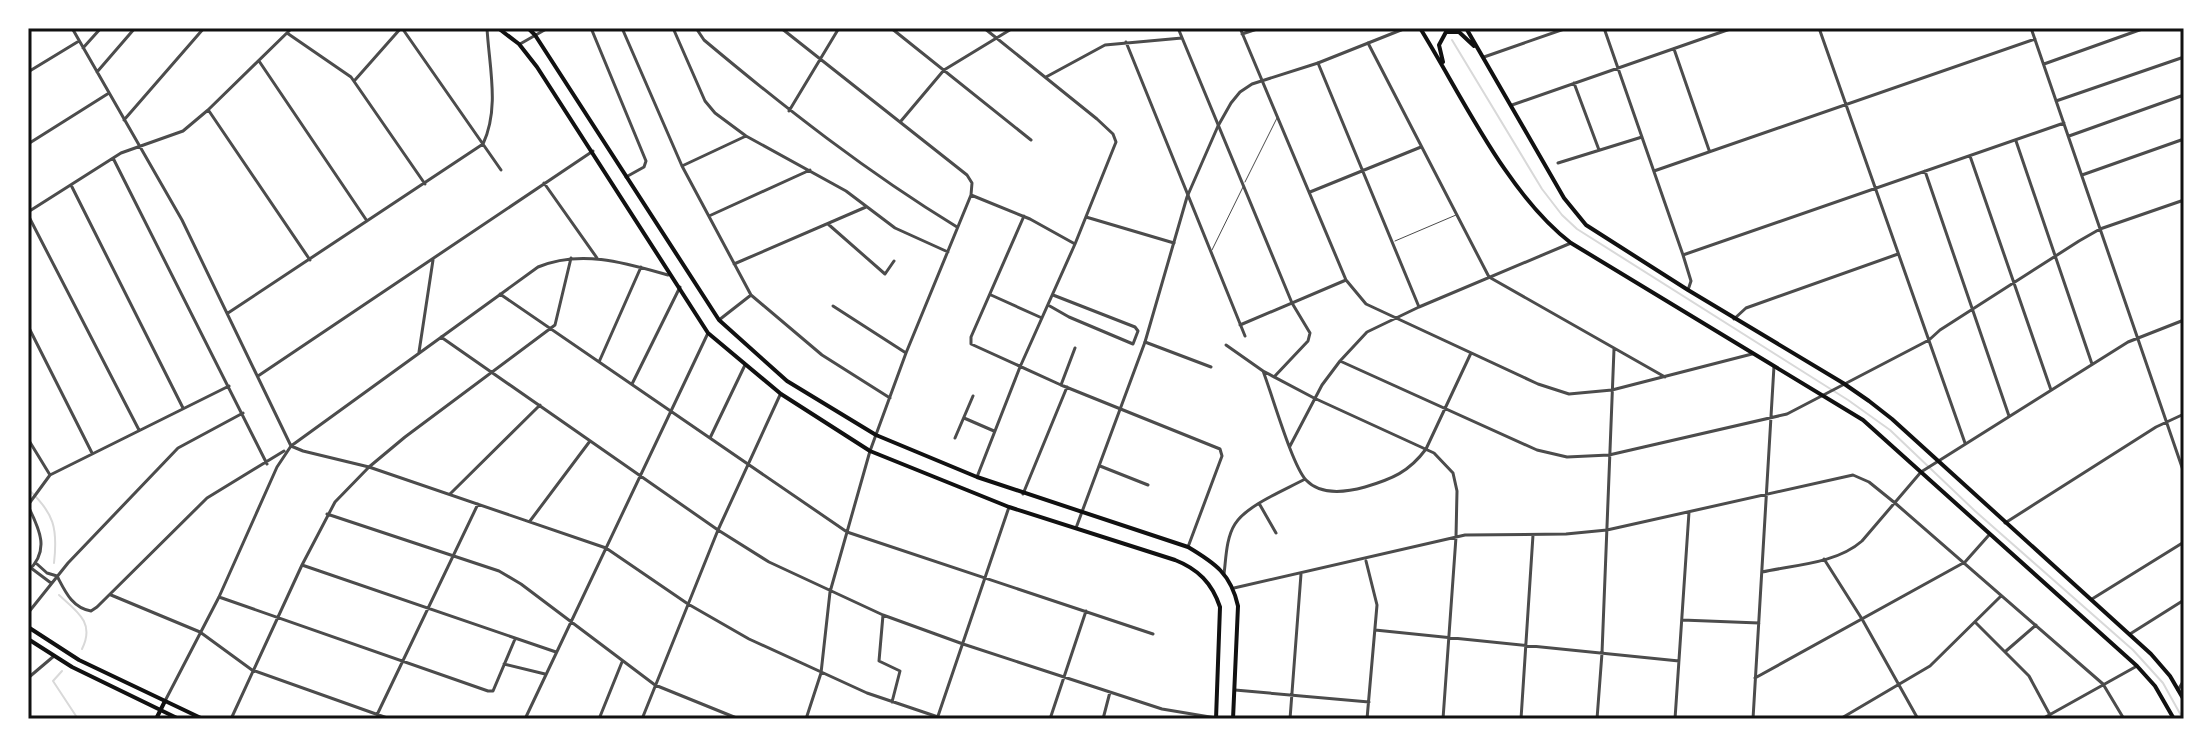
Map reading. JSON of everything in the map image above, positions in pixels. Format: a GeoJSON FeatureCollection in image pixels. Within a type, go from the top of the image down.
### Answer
{"type":"FeatureCollection","features":[{"type":"Feature","properties":{"kind":"main road"},"geometry":{"type":"LineString","coordinates":[[498,28],[519,44],[593,151],[708,333],[781,394],[870,451],[1009,507],[1189,566],[1208,583],[1217,596],[1221,624],[1216,718]]}},
{"type":"Feature","properties":{"kind":"main road"},"geometry":{"type":"LineString","coordinates":[[528,28],[719,320],[787,381],[876,435],[1023,494],[1188,547],[1224,574],[1234,588],[1239,616],[1233,719]]}},
{"type":"Feature","properties":{"kind":"main road"},"geometry":{"type":"LineString","coordinates":[[1420,28],[1524,196],[1551,227],[1571,243],[1863,420],[1924,470],[1989,535],[2137,666],[2155,686],[2174,719]]}},
{"type":"Feature","properties":{"kind":"main road"},"geometry":{"type":"LineString","coordinates":[[1466,28],[1578,217],[1892,419],[1936,463],[2129,635],[2160,665],[2184,700]]}},
{"type":"Feature","properties":{"kind":"main road"},"geometry":{"type":"LineString","coordinates":[[1445,69],[1439,45],[1442,35],[1448,31],[1461,33],[1483,57]]}},
{"type":"Feature","properties":{"kind":"main road"},"geometry":{"type":"LineString","coordinates":[[28,627],[79,660],[203,719]]}},
{"type":"Feature","properties":{"kind":"main road"},"geometry":{"type":"LineString","coordinates":[[28,639],[54,656],[179,719]]}},
{"type":"Feature","properties":{"kind":"main road"},"geometry":{"type":"LineString","coordinates":[[156,719],[165,701]]}},
{"type":"Feature","properties":{"kind":"street"},"geometry":{"type":"LineString","coordinates":[[72,28],[182,220],[291,446],[369,467],[606,548],[688,604],[739,634],[821,673],[944,719]]}},
{"type":"Feature","properties":{"kind":"street"},"geometry":{"type":"LineString","coordinates":[[83,48],[101,28]]}},
{"type":"Feature","properties":{"kind":"street"},"geometry":{"type":"LineString","coordinates":[[97,72],[135,28]]}},
{"type":"Feature","properties":{"kind":"street"},"geometry":{"type":"LineString","coordinates":[[124,120],[204,28]]}},
{"type":"Feature","properties":{"kind":"street"},"geometry":{"type":"LineString","coordinates":[[139,430],[28,214],[113,158],[140,145],[183,131],[292,28]]}},
{"type":"Feature","properties":{"kind":"street"},"geometry":{"type":"LineString","coordinates":[[355,80],[401,28],[501,170]]}},
{"type":"Feature","properties":{"kind":"street"},"geometry":{"type":"LineString","coordinates":[[228,313],[483,144],[493,105],[487,28]]}},
{"type":"Feature","properties":{"kind":"street"},"geometry":{"type":"LineString","coordinates":[[519,44],[548,28]]}},
{"type":"Feature","properties":{"kind":"street"},"geometry":{"type":"LineString","coordinates":[[591,28],[646,161],[644,167],[626,177]]}},
{"type":"Feature","properties":{"kind":"street"},"geometry":{"type":"LineString","coordinates":[[622,28],[682,166],[751,295],[822,355],[890,398]]}},
{"type":"Feature","properties":{"kind":"street"},"geometry":{"type":"LineString","coordinates":[[673,28],[709,108],[746,136],[846,191],[895,228],[948,252]]}},
{"type":"Feature","properties":{"kind":"street"},"geometry":{"type":"LineString","coordinates":[[696,28],[704,40],[789,111],[881,180],[957,227]]}},
{"type":"Feature","properties":{"kind":"street"},"geometry":{"type":"LineString","coordinates":[[781,28],[967,175],[972,183],[971,195],[906,353],[870,451],[830,592],[821,673],[806,719]]}},
{"type":"Feature","properties":{"kind":"street"},"geometry":{"type":"LineString","coordinates":[[789,111],[839,28]]}},
{"type":"Feature","properties":{"kind":"street"},"geometry":{"type":"LineString","coordinates":[[891,28],[1031,140]]}},
{"type":"Feature","properties":{"kind":"street"},"geometry":{"type":"LineString","coordinates":[[977,477],[1020,367],[1115,149],[1113,134],[984,28]]}},
{"type":"Feature","properties":{"kind":"street"},"geometry":{"type":"LineString","coordinates":[[900,122],[944,70],[1013,28]]}},
{"type":"Feature","properties":{"kind":"street"},"geometry":{"type":"LineString","coordinates":[[1178,28],[1292,303],[1310,337],[1274,377]]}},
{"type":"Feature","properties":{"kind":"street"},"geometry":{"type":"LineString","coordinates":[[1240,28],[1346,280],[1366,304],[1558,392],[1580,395],[1612,390],[1752,354]]}},
{"type":"Feature","properties":{"kind":"street"},"geometry":{"type":"LineString","coordinates":[[1242,34],[1260,28]]}},
{"type":"Feature","properties":{"kind":"street"},"geometry":{"type":"LineString","coordinates":[[1076,528],[1145,342],[1187,197],[1218,126],[1240,92],[1406,28]]}},
{"type":"Feature","properties":{"kind":"street"},"geometry":{"type":"LineString","coordinates":[[1483,57],[1567,28]]}},
{"type":"Feature","properties":{"kind":"street"},"geometry":{"type":"LineString","coordinates":[[1604,28],[1683,255],[1691,281],[1688,290]]}},
{"type":"Feature","properties":{"kind":"street"},"geometry":{"type":"LineString","coordinates":[[1512,105],[1733,28]]}},
{"type":"Feature","properties":{"kind":"street"},"geometry":{"type":"LineString","coordinates":[[1819,28],[1965,444]]}},
{"type":"Feature","properties":{"kind":"street"},"geometry":{"type":"LineString","coordinates":[[2031,28],[2184,473]]}},
{"type":"Feature","properties":{"kind":"street"},"geometry":{"type":"LineString","coordinates":[[2044,64],[2145,28]]}},
{"type":"Feature","properties":{"kind":"street"},"geometry":{"type":"LineString","coordinates":[[287,33],[355,80],[425,184]]}},
{"type":"Feature","properties":{"kind":"street"},"geometry":{"type":"LineString","coordinates":[[1046,77],[1099,47],[1182,38]]}},
{"type":"Feature","properties":{"kind":"street"},"geometry":{"type":"LineString","coordinates":[[1654,171],[2035,39]]}},
{"type":"Feature","properties":{"kind":"street"},"geometry":{"type":"LineString","coordinates":[[28,72],[79,41]]}},
{"type":"Feature","properties":{"kind":"street"},"geometry":{"type":"LineString","coordinates":[[1126,42],[1245,336]]}},
{"type":"Feature","properties":{"kind":"street"},"geometry":{"type":"LineString","coordinates":[[1368,43],[1489,277],[1665,377]]}},
{"type":"Feature","properties":{"kind":"street"},"geometry":{"type":"LineString","coordinates":[[1674,49],[1709,150]]}},
{"type":"Feature","properties":{"kind":"street"},"geometry":{"type":"LineString","coordinates":[[2056,101],[2184,57]]}},
{"type":"Feature","properties":{"kind":"street"},"geometry":{"type":"LineString","coordinates":[[259,61],[368,221]]}},
{"type":"Feature","properties":{"kind":"street"},"geometry":{"type":"LineString","coordinates":[[1318,63],[1419,307]]}},
{"type":"Feature","properties":{"kind":"street"},"geometry":{"type":"LineString","coordinates":[[1574,83],[1599,150]]}},
{"type":"Feature","properties":{"kind":"street"},"geometry":{"type":"LineString","coordinates":[[28,144],[109,93]]}},
{"type":"Feature","properties":{"kind":"street"},"geometry":{"type":"LineString","coordinates":[[2069,136],[2184,95]]}},
{"type":"Feature","properties":{"kind":"street"},"geometry":{"type":"LineString","coordinates":[[208,110],[310,260]]}},
{"type":"Feature","properties":{"kind":"street"},"geometry":{"type":"LineString","coordinates":[[1683,255],[2064,123]]}},
{"type":"Feature","properties":{"kind":"street"},"geometry":{"type":"LineString","coordinates":[[682,166],[746,136]]}},
{"type":"Feature","properties":{"kind":"street"},"geometry":{"type":"LineString","coordinates":[[1558,163],[1642,137]]}},
{"type":"Feature","properties":{"kind":"street"},"geometry":{"type":"LineString","coordinates":[[2082,175],[2184,139]]}},
{"type":"Feature","properties":{"kind":"street"},"geometry":{"type":"LineString","coordinates":[[2016,140],[2092,364]]}},
{"type":"Feature","properties":{"kind":"street"},"geometry":{"type":"LineString","coordinates":[[1310,192],[1421,147]]}},
{"type":"Feature","properties":{"kind":"street"},"geometry":{"type":"LineString","coordinates":[[258,376],[593,151]]}},
{"type":"Feature","properties":{"kind":"street"},"geometry":{"type":"LineString","coordinates":[[1970,156],[2051,390]]}},
{"type":"Feature","properties":{"kind":"street"},"geometry":{"type":"LineString","coordinates":[[113,158],[267,464]]}},
{"type":"Feature","properties":{"kind":"street"},"geometry":{"type":"LineString","coordinates":[[709,216],[810,170]]}},
{"type":"Feature","properties":{"kind":"street"},"geometry":{"type":"LineString","coordinates":[[1925,171],[2009,416]]}},
{"type":"Feature","properties":{"kind":"street"},"geometry":{"type":"LineString","coordinates":[[544,183],[597,258]]}},
{"type":"Feature","properties":{"kind":"street"},"geometry":{"type":"LineString","coordinates":[[71,185],[183,408]]}},
{"type":"Feature","properties":{"kind":"street"},"geometry":{"type":"LineString","coordinates":[[971,195],[1024,216],[1075,244]]}},
{"type":"Feature","properties":{"kind":"street"},"geometry":{"type":"LineString","coordinates":[[1340,361],[1550,454],[1567,457],[1609,455],[1798,410],[1841,384],[1929,340],[1972,309],[2100,229],[2184,200]]}},
{"type":"Feature","properties":{"kind":"street"},"geometry":{"type":"LineString","coordinates":[[734,264],[866,207]]}},
{"type":"Feature","properties":{"kind":"street"},"geometry":{"type":"LineString","coordinates":[[1024,216],[971,337],[973,346],[1223,453],[1188,547]]}},
{"type":"Feature","properties":{"kind":"street"},"geometry":{"type":"LineString","coordinates":[[1086,217],[1174,243]]}},
{"type":"Feature","properties":{"kind":"street"},"geometry":{"type":"LineString","coordinates":[[828,224],[885,274],[894,261]]}},
{"type":"Feature","properties":{"kind":"street"},"geometry":{"type":"LineString","coordinates":[[1290,446],[1314,398],[1340,361],[1367,332],[1571,243]]}},
{"type":"Feature","properties":{"kind":"street"},"geometry":{"type":"LineString","coordinates":[[1734,319],[1746,308],[1898,254]]}},
{"type":"Feature","properties":{"kind":"street"},"geometry":{"type":"LineString","coordinates":[[419,352],[434,258]]}},
{"type":"Feature","properties":{"kind":"street"},"geometry":{"type":"LineString","coordinates":[[36,563],[47,573],[57,576],[74,604],[85,610],[97,607],[207,498],[267,464],[538,267],[571,258],[597,258],[673,276]]}},
{"type":"Feature","properties":{"kind":"street"},"geometry":{"type":"LineString","coordinates":[[231,719],[302,565],[339,496],[369,467],[551,329],[557,322],[571,258]]}},
{"type":"Feature","properties":{"kind":"street"},"geometry":{"type":"LineString","coordinates":[[599,362],[641,267]]}},
{"type":"Feature","properties":{"kind":"street"},"geometry":{"type":"LineString","coordinates":[[1240,325],[1346,280]]}},
{"type":"Feature","properties":{"kind":"street"},"geometry":{"type":"LineString","coordinates":[[631,385],[680,287]]}},
{"type":"Feature","properties":{"kind":"street"},"geometry":{"type":"LineString","coordinates":[[500,294],[847,532],[1153,634]]}},
{"type":"Feature","properties":{"kind":"street"},"geometry":{"type":"LineString","coordinates":[[990,294],[1042,318]]}},
{"type":"Feature","properties":{"kind":"street"},"geometry":{"type":"LineString","coordinates":[[719,320],[751,295]]}},
{"type":"Feature","properties":{"kind":"street"},"geometry":{"type":"LineString","coordinates":[[1048,305],[1133,344],[1138,331],[1135,327],[1053,295]]}},
{"type":"Feature","properties":{"kind":"street"},"geometry":{"type":"LineString","coordinates":[[833,306],[906,353]]}},
{"type":"Feature","properties":{"kind":"street"},"geometry":{"type":"LineString","coordinates":[[1762,572],[1824,559],[1857,546],[1924,470],[2137,337],[2184,320]]}},
{"type":"Feature","properties":{"kind":"street"},"geometry":{"type":"LineString","coordinates":[[28,326],[92,453]]}},
{"type":"Feature","properties":{"kind":"street"},"geometry":{"type":"LineString","coordinates":[[525,719],[708,333]]}},
{"type":"Feature","properties":{"kind":"street"},"geometry":{"type":"LineString","coordinates":[[441,337],[759,557],[830,592],[963,644],[1162,709],[1216,718]]}},
{"type":"Feature","properties":{"kind":"street"},"geometry":{"type":"LineString","coordinates":[[1145,342],[1211,367]]}},
{"type":"Feature","properties":{"kind":"street"},"geometry":{"type":"LineString","coordinates":[[1226,345],[1263,371],[1314,398],[1426,449],[1442,459],[1456,481],[1456,537],[1443,719]]}},
{"type":"Feature","properties":{"kind":"street"},"geometry":{"type":"LineString","coordinates":[[1061,385],[1075,348]]}},
{"type":"Feature","properties":{"kind":"street"},"geometry":{"type":"LineString","coordinates":[[1597,719],[1614,349]]}},
{"type":"Feature","properties":{"kind":"street"},"geometry":{"type":"LineString","coordinates":[[1263,371],[1305,479],[1314,486],[1333,491],[1352,490],[1399,476],[1416,462],[1426,449],[1471,353]]}},
{"type":"Feature","properties":{"kind":"street"},"geometry":{"type":"LineString","coordinates":[[710,438],[745,365]]}},
{"type":"Feature","properties":{"kind":"street"},"geometry":{"type":"LineString","coordinates":[[1753,719],[1774,366]]}},
{"type":"Feature","properties":{"kind":"street"},"geometry":{"type":"LineString","coordinates":[[51,583],[30,570],[36,563],[42,542],[29,504],[50,475],[229,386]]}},
{"type":"Feature","properties":{"kind":"street"},"geometry":{"type":"LineString","coordinates":[[1023,494],[1067,387]]}},
{"type":"Feature","properties":{"kind":"street"},"geometry":{"type":"LineString","coordinates":[[642,719],[718,530],[781,394]]}},
{"type":"Feature","properties":{"kind":"street"},"geometry":{"type":"LineString","coordinates":[[955,438],[973,396]]}},
{"type":"Feature","properties":{"kind":"street"},"geometry":{"type":"LineString","coordinates":[[450,494],[540,405]]}},
{"type":"Feature","properties":{"kind":"street"},"geometry":{"type":"LineString","coordinates":[[28,613],[57,576],[178,448],[243,413]]}},
{"type":"Feature","properties":{"kind":"street"},"geometry":{"type":"LineString","coordinates":[[2005,523],[2166,421],[2184,414]]}},
{"type":"Feature","properties":{"kind":"street"},"geometry":{"type":"LineString","coordinates":[[964,418],[994,431]]}},
{"type":"Feature","properties":{"kind":"street"},"geometry":{"type":"LineString","coordinates":[[28,439],[50,475]]}},
{"type":"Feature","properties":{"kind":"street"},"geometry":{"type":"LineString","coordinates":[[530,521],[590,440]]}},
{"type":"Feature","properties":{"kind":"street"},"geometry":{"type":"LineString","coordinates":[[165,701],[219,597],[285,451]]}},
{"type":"Feature","properties":{"kind":"street"},"geometry":{"type":"LineString","coordinates":[[1099,465],[1148,485]]}},
{"type":"Feature","properties":{"kind":"street"},"geometry":{"type":"LineString","coordinates":[[1234,588],[1456,537],[1580,534],[1607,530],[1853,475],[1864,479],[1895,503],[2103,684],[2124,719]]}},
{"type":"Feature","properties":{"kind":"street"},"geometry":{"type":"LineString","coordinates":[[1224,574],[1229,540],[1242,516],[1305,479]]}},
{"type":"Feature","properties":{"kind":"street"},"geometry":{"type":"LineString","coordinates":[[376,717],[478,504]]}},
{"type":"Feature","properties":{"kind":"street"},"geometry":{"type":"LineString","coordinates":[[1260,504],[1276,533]]}},
{"type":"Feature","properties":{"kind":"street"},"geometry":{"type":"LineString","coordinates":[[937,718],[1009,507]]}},
{"type":"Feature","properties":{"kind":"street"},"geometry":{"type":"LineString","coordinates":[[1675,719],[1689,512]]}},
{"type":"Feature","properties":{"kind":"street"},"geometry":{"type":"LineString","coordinates":[[327,514],[454,554],[508,576],[655,685],[739,719]]}},
{"type":"Feature","properties":{"kind":"street"},"geometry":{"type":"LineString","coordinates":[[1521,719],[1533,534]]}},
{"type":"Feature","properties":{"kind":"street"},"geometry":{"type":"LineString","coordinates":[[1755,678],[1965,562],[1989,535]]}},
{"type":"Feature","properties":{"kind":"street"},"geometry":{"type":"LineString","coordinates":[[2091,600],[2184,542]]}},
{"type":"Feature","properties":{"kind":"street"},"geometry":{"type":"LineString","coordinates":[[1824,559],[1918,719]]}},
{"type":"Feature","properties":{"kind":"street"},"geometry":{"type":"LineString","coordinates":[[1366,560],[1377,596],[1367,719]]}},
{"type":"Feature","properties":{"kind":"street"},"geometry":{"type":"LineString","coordinates":[[302,565],[556,652]]}},
{"type":"Feature","properties":{"kind":"street"},"geometry":{"type":"LineString","coordinates":[[1290,719],[1301,574]]}},
{"type":"Feature","properties":{"kind":"street"},"geometry":{"type":"LineString","coordinates":[[111,595],[200,632],[252,670],[376,717],[390,719]]}},
{"type":"Feature","properties":{"kind":"street"},"geometry":{"type":"LineString","coordinates":[[1840,719],[1930,666],[2002,595]]}},
{"type":"Feature","properties":{"kind":"street"},"geometry":{"type":"LineString","coordinates":[[219,597],[491,691],[515,639]]}},
{"type":"Feature","properties":{"kind":"street"},"geometry":{"type":"LineString","coordinates":[[2129,635],[2184,600]]}},
{"type":"Feature","properties":{"kind":"street"},"geometry":{"type":"LineString","coordinates":[[1050,719],[1086,611]]}},
{"type":"Feature","properties":{"kind":"street"},"geometry":{"type":"LineString","coordinates":[[883,615],[879,661],[900,671],[892,702]]}},
{"type":"Feature","properties":{"kind":"street"},"geometry":{"type":"LineString","coordinates":[[1682,620],[1759,623]]}},
{"type":"Feature","properties":{"kind":"street"},"geometry":{"type":"LineString","coordinates":[[1975,622],[2029,676],[2050,715]]}},
{"type":"Feature","properties":{"kind":"street"},"geometry":{"type":"LineString","coordinates":[[2006,651],[2037,625]]}},
{"type":"Feature","properties":{"kind":"street"},"geometry":{"type":"LineString","coordinates":[[1375,630],[1679,661]]}},
{"type":"Feature","properties":{"kind":"street"},"geometry":{"type":"LineString","coordinates":[[28,678],[54,656]]}},
{"type":"Feature","properties":{"kind":"street"},"geometry":{"type":"LineString","coordinates":[[599,719],[622,662]]}},
{"type":"Feature","properties":{"kind":"street"},"geometry":{"type":"LineString","coordinates":[[504,664],[545,674]]}},
{"type":"Feature","properties":{"kind":"street"},"geometry":{"type":"LineString","coordinates":[[2042,719],[2137,666]]}},
{"type":"Feature","properties":{"kind":"street"},"geometry":{"type":"LineString","coordinates":[[2178,690],[2184,680]]}},
{"type":"Feature","properties":{"kind":"street"},"geometry":{"type":"LineString","coordinates":[[1235,690],[1369,702]]}},
{"type":"Feature","properties":{"kind":"street"},"geometry":{"type":"LineString","coordinates":[[1103,719],[1110,692]]}},
{"type":"Feature","properties":{"kind":"street"},"geometry":{"type":"LineString","coordinates":[[714,719],[717,710]]}},
{"type":"Feature","properties":{"kind":"lane"},"geometry":{"type":"LineString","coordinates":[[1211,253],[1277,118]]}},
{"type":"Feature","properties":{"kind":"lane"},"geometry":{"type":"LineString","coordinates":[[1392,242],[1457,215]]}},
{"type":"Feature","properties":{"kind":"waterway"},"geometry":{"type":"LineString","coordinates":[[1452,40],[1542,189],[1577,229],[1848,400],[1890,430],[1975,511],[2133,650],[2163,683],[2183,719]]}},
{"type":"Feature","properties":{"kind":"waterway"},"geometry":{"type":"LineString","coordinates":[[28,489],[44,506],[52,522],[54,563]]}},
{"type":"Feature","properties":{"kind":"waterway"},"geometry":{"type":"LineString","coordinates":[[59,595],[78,613],[85,625],[87,632],[82,649]]}},
{"type":"Feature","properties":{"kind":"waterway"},"geometry":{"type":"LineString","coordinates":[[62,671],[53,681],[78,719]]}}]}
